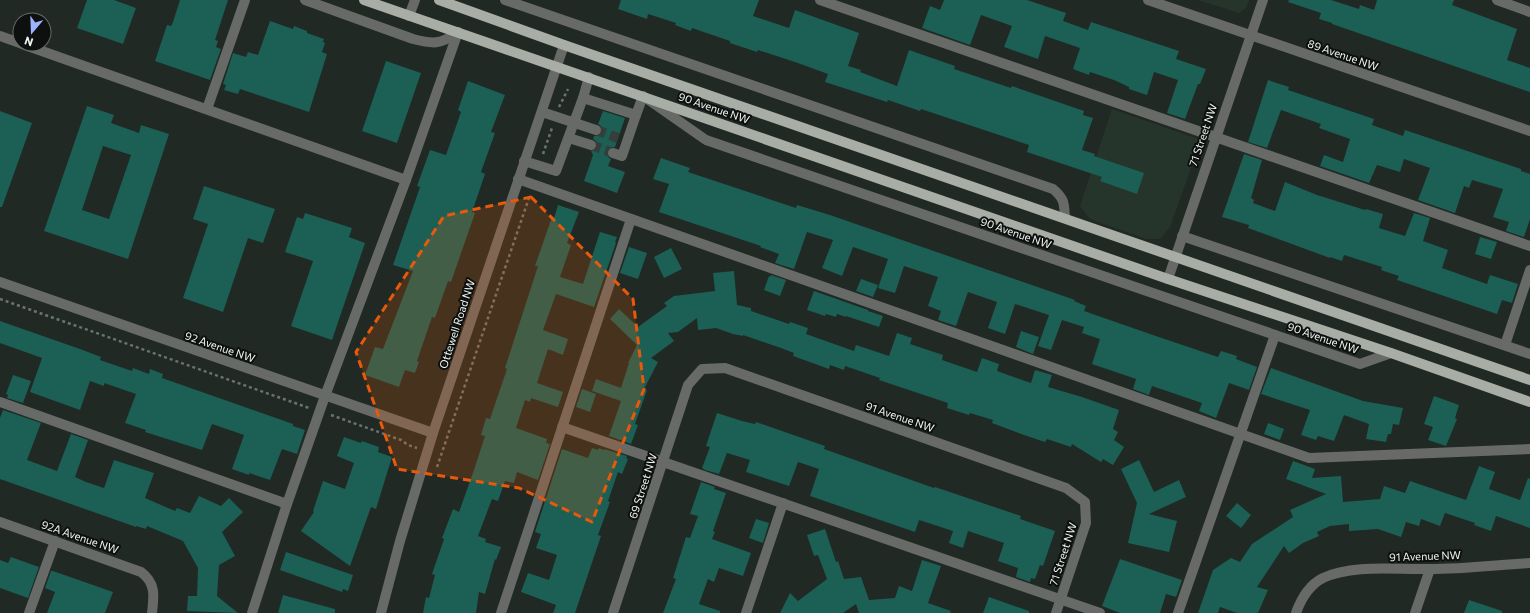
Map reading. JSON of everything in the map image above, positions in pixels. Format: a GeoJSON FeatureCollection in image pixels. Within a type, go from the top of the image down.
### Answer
{"type":"FeatureCollection","features":[{"type":"Feature","properties":{"kind":"main road","name":"90 Avenue NW"},"geometry":{"type":"LineString","coordinates":[[364,0],[1168,279],[1391,353],[1530,402]]}},
{"type":"Feature","properties":{"kind":"main road","name":"90 Avenue NW"},"geometry":{"type":"LineString","coordinates":[[439,0],[564,45],[1530,380]]}},
{"type":"Feature","properties":{"kind":"street"},"geometry":{"type":"LineString","coordinates":[[207,109],[245,0]]}},
{"type":"Feature","properties":{"kind":"street"},"geometry":{"type":"LineString","coordinates":[[305,0],[430,44],[448,40],[458,32]]}},
{"type":"Feature","properties":{"kind":"street"},"geometry":{"type":"LineString","coordinates":[[409,16],[415,0]]}},
{"type":"Feature","properties":{"kind":"street"},"geometry":{"type":"LineString","coordinates":[[505,0],[1053,189],[1062,197],[1064,202],[1065,218]]}},
{"type":"Feature","properties":{"kind":"street"},"geometry":{"type":"LineString","coordinates":[[820,0],[1530,246]]}},
{"type":"Feature","properties":{"kind":"street","name":"89 Avenue NW"},"geometry":{"type":"LineString","coordinates":[[1148,0],[1530,132]]}},
{"type":"Feature","properties":{"kind":"street","name":"71 Street NW"},"geometry":{"type":"LineString","coordinates":[[1168,279],[1263,0]]}},
{"type":"Feature","properties":{"kind":"street"},"geometry":{"type":"LineString","coordinates":[[1497,0],[1530,12]]}},
{"type":"Feature","properties":{"kind":"street"},"geometry":{"type":"LineString","coordinates":[[252,613],[287,504],[325,396],[406,180],[458,32]]}},
{"type":"Feature","properties":{"kind":"street"},"geometry":{"type":"LineString","coordinates":[[0,36],[12,41]]}},
{"type":"Feature","properties":{"kind":"street","name":"Ottewell Road NW"},"geometry":{"type":"LineString","coordinates":[[381,613],[400,541],[433,433],[564,45]]}},
{"type":"Feature","properties":{"kind":"street"},"geometry":{"type":"LineString","coordinates":[[44,52],[406,180]]}},
{"type":"Feature","properties":{"kind":"street"},"geometry":{"type":"LineString","coordinates":[[524,162],[556,171],[569,138],[589,77]]}},
{"type":"Feature","properties":{"kind":"street"},"geometry":{"type":"LineString","coordinates":[[613,153],[622,156],[623,139],[636,115],[643,96]]}},
{"type":"Feature","properties":{"kind":"street","name":"90 Avenue NW"},"geometry":{"type":"LineString","coordinates":[[643,96],[706,140],[1360,364],[1391,353]]}},
{"type":"Feature","properties":{"kind":"street"},"geometry":{"type":"LineString","coordinates":[[583,98],[636,115]]}},
{"type":"Feature","properties":{"kind":"street"},"geometry":{"type":"LineString","coordinates":[[542,112],[596,130]]}},
{"type":"Feature","properties":{"kind":"street"},"geometry":{"type":"LineString","coordinates":[[569,138],[591,145]]}},
{"type":"Feature","properties":{"kind":"street"},"geometry":{"type":"LineString","coordinates":[[518,179],[1309,458],[1530,449]]}},
{"type":"Feature","properties":{"kind":"street"},"geometry":{"type":"LineString","coordinates":[[501,613],[631,219]]}},
{"type":"Feature","properties":{"kind":"street"},"geometry":{"type":"LineString","coordinates":[[1182,236],[1530,354]]}},
{"type":"Feature","properties":{"kind":"street"},"geometry":{"type":"LineString","coordinates":[[1505,345],[1530,270]]}},
{"type":"Feature","properties":{"kind":"street","name":"92 Avenue NW"},"geometry":{"type":"LineString","coordinates":[[0,282],[433,433]]}},
{"type":"Feature","properties":{"kind":"street"},"geometry":{"type":"LineString","coordinates":[[1178,613],[1275,335]]}},
{"type":"Feature","properties":{"kind":"street","name":"91 Avenue NW"},"geometry":{"type":"LineString","coordinates":[[702,369],[725,368],[1066,488],[1085,502]]}},
{"type":"Feature","properties":{"kind":"street","name":"69 Street NW"},"geometry":{"type":"LineString","coordinates":[[613,613],[688,385],[702,369]]}},
{"type":"Feature","properties":{"kind":"street"},"geometry":{"type":"LineString","coordinates":[[0,402],[287,504]]}},
{"type":"Feature","properties":{"kind":"street"},"geometry":{"type":"LineString","coordinates":[[562,427],[1100,613]]}},
{"type":"Feature","properties":{"kind":"street","name":"71 Street NW"},"geometry":{"type":"LineString","coordinates":[[1056,613],[1086,523],[1085,502]]}},
{"type":"Feature","properties":{"kind":"street"},"geometry":{"type":"LineString","coordinates":[[746,613],[783,503]]}},
{"type":"Feature","properties":{"kind":"street","name":"92A Avenue NW"},"geometry":{"type":"LineString","coordinates":[[0,522],[141,572],[150,579],[153,590],[152,613]]}},
{"type":"Feature","properties":{"kind":"street"},"geometry":{"type":"LineString","coordinates":[[29,613],[56,541]]}},
{"type":"Feature","properties":{"kind":"street","name":"91 Avenue NW"},"geometry":{"type":"LineString","coordinates":[[1296,613],[1299,603],[1309,587],[1322,578],[1347,570],[1430,569],[1530,563]]}},
{"type":"Feature","properties":{"kind":"street"},"geometry":{"type":"LineString","coordinates":[[1415,613],[1430,569]]}},
{"type":"Feature","properties":{"kind":"path"},"geometry":{"type":"LineString","coordinates":[[539,167],[561,102],[568,89]]}},
{"type":"Feature","properties":{"kind":"path"},"geometry":{"type":"LineString","coordinates":[[436,470],[533,184]]}},
{"type":"Feature","properties":{"kind":"path"},"geometry":{"type":"LineString","coordinates":[[0,299],[401,440],[408,445]]}},
{"type":"Feature","properties":{"kind":"highlighted area"},"geometry":{"type":"Polygon","coordinates":[[[531,197],[633,299],[644,389],[592,522],[519,488],[397,469],[356,352],[444,216],[531,197]]]}},
{"type":"Feature","properties":{"kind":"shaded area"},"geometry":{"type":"Polygon","coordinates":[[[1198,0],[1249,0],[1246,8],[1239,13],[1198,0]]]}},
{"type":"Feature","properties":{"kind":"shaded area"},"geometry":{"type":"Polygon","coordinates":[[[1112,109],[1201,140],[1170,227],[1160,239],[1146,239],[1090,219],[1080,206],[1112,109]]]}},
{"type":"Feature","properties":{"kind":"building"},"geometry":{"type":"Polygon","coordinates":[[[87,0],[114,0],[136,8],[123,44],[77,28],[87,0]]]}},
{"type":"Feature","properties":{"kind":"building"},"geometry":{"type":"Polygon","coordinates":[[[180,0],[228,0],[215,40],[218,41],[216,47],[221,49],[210,80],[155,61],[167,25],[171,26],[180,0]]]}},
{"type":"Feature","properties":{"kind":"building"},"geometry":{"type":"Polygon","coordinates":[[[621,0],[759,0],[753,16],[789,28],[795,10],[859,33],[848,66],[861,70],[860,72],[897,86],[909,50],[955,66],[954,69],[1011,88],[1012,86],[1084,111],[1083,115],[1093,118],[1082,150],[1095,154],[1094,156],[1144,173],[1137,194],[1100,181],[1102,177],[1027,152],[1029,145],[921,109],[920,111],[888,100],[887,102],[825,82],[828,74],[795,62],[758,50],[757,52],[692,28],[691,31],[675,25],[676,23],[648,14],[647,19],[618,9],[621,0]]]}},
{"type":"Feature","properties":{"kind":"building"},"geometry":{"type":"Polygon","coordinates":[[[944,0],[1027,0],[1066,13],[1063,21],[1088,30],[1091,22],[1179,51],[1176,59],[1206,69],[1200,84],[1198,84],[1185,119],[1167,113],[1178,80],[1154,72],[1147,95],[1129,89],[1129,87],[1114,80],[1090,72],[1089,75],[1073,69],[1080,48],[1045,36],[1038,59],[1004,47],[1012,26],[981,15],[970,45],[922,28],[930,6],[940,10],[944,0]]]}},
{"type":"Feature","properties":{"kind":"building"},"geometry":{"type":"Polygon","coordinates":[[[1289,0],[1331,0],[1359,9],[1360,5],[1374,10],[1377,0],[1454,0],[1452,5],[1517,29],[1507,60],[1530,68],[1530,92],[1332,24],[1319,19],[1321,13],[1288,2],[1289,0]]]}},
{"type":"Feature","properties":{"kind":"building"},"geometry":{"type":"Polygon","coordinates":[[[270,21],[293,29],[294,26],[307,31],[307,33],[324,39],[323,42],[325,43],[322,52],[327,54],[309,112],[240,89],[238,94],[224,90],[226,85],[223,84],[233,53],[246,57],[248,52],[258,55],[270,21]]]}},
{"type":"Feature","properties":{"kind":"building"},"geometry":{"type":"Polygon","coordinates":[[[386,61],[421,73],[397,143],[362,131],[386,61]]]}},
{"type":"Feature","properties":{"kind":"building"},"geometry":{"type":"Polygon","coordinates":[[[1268,80],[1289,87],[1288,90],[1374,119],[1372,125],[1403,136],[1405,130],[1521,169],[1521,171],[1530,174],[1530,219],[1524,237],[1506,231],[1509,222],[1493,217],[1503,189],[1472,180],[1469,188],[1464,186],[1455,213],[1418,200],[1430,168],[1404,159],[1400,172],[1377,165],[1369,183],[1320,166],[1324,155],[1343,162],[1350,139],[1319,128],[1321,124],[1281,110],[1267,148],[1248,142],[1268,80]]]}},
{"type":"Feature","properties":{"kind":"building"},"geometry":{"type":"Polygon","coordinates":[[[468,81],[505,95],[491,132],[495,133],[481,172],[485,174],[472,212],[475,213],[451,282],[448,281],[435,318],[432,317],[417,361],[419,362],[415,373],[405,370],[399,387],[365,375],[375,347],[383,349],[413,271],[393,265],[420,187],[417,186],[430,150],[446,155],[461,112],[458,110],[468,81]]]}},
{"type":"Feature","properties":{"kind":"building"},"geometry":{"type":"Polygon","coordinates":[[[87,106],[114,115],[111,123],[139,133],[141,125],[169,134],[128,259],[44,231],[87,106]],[[103,146],[82,210],[109,219],[131,155],[103,146]]]}},
{"type":"Feature","properties":{"kind":"building"},"geometry":{"type":"Polygon","coordinates":[[[0,111],[32,123],[2,207],[0,207],[0,111]]]}},
{"type":"Feature","properties":{"kind":"building"},"geometry":{"type":"Polygon","coordinates":[[[603,111],[625,118],[615,147],[609,148],[607,151],[608,157],[611,159],[608,166],[625,172],[617,193],[584,181],[593,155],[591,151],[595,150],[597,147],[596,141],[593,139],[594,136],[600,135],[602,132],[601,126],[598,124],[603,111]]]}},
{"type":"Feature","properties":{"kind":"building"},"geometry":{"type":"Polygon","coordinates":[[[1244,154],[1262,160],[1251,198],[1254,200],[1253,203],[1275,211],[1285,182],[1317,195],[1383,214],[1379,228],[1405,236],[1414,213],[1430,218],[1423,241],[1448,250],[1442,268],[1487,284],[1490,275],[1518,284],[1512,303],[1502,300],[1497,314],[1397,280],[1399,276],[1381,270],[1382,267],[1344,255],[1342,261],[1330,258],[1248,228],[1249,225],[1222,217],[1244,154]]]}},
{"type":"Feature","properties":{"kind":"building"},"geometry":{"type":"Polygon","coordinates":[[[661,158],[690,168],[688,172],[796,208],[797,205],[830,215],[1075,300],[1074,301],[1086,306],[1084,311],[1150,334],[1218,357],[1221,351],[1237,356],[1236,359],[1257,367],[1249,390],[1229,383],[1216,418],[1199,411],[1202,403],[1152,386],[1149,395],[1133,389],[1136,379],[1092,364],[1100,339],[1082,333],[1084,327],[1062,320],[1051,350],[1038,346],[1049,315],[1015,304],[1005,334],[988,328],[997,302],[968,292],[956,326],[938,320],[941,311],[928,306],[938,277],[904,266],[895,293],[878,288],[888,259],[853,247],[842,276],[822,268],[833,240],[807,232],[794,269],[775,263],[779,254],[760,247],[761,246],[659,212],[669,184],[653,179],[661,158]]]}},
{"type":"Feature","properties":{"kind":"building"},"geometry":{"type":"Polygon","coordinates":[[[204,186],[275,209],[263,243],[248,238],[223,312],[183,298],[208,224],[193,219],[204,186]]]}},
{"type":"Feature","properties":{"kind":"building"},"geometry":{"type":"Polygon","coordinates":[[[558,205],[579,212],[567,243],[571,245],[560,277],[583,284],[600,232],[617,237],[594,307],[556,294],[543,330],[568,339],[563,355],[548,349],[537,383],[563,392],[558,407],[531,398],[530,402],[525,400],[516,428],[547,439],[546,443],[550,444],[538,480],[517,472],[514,483],[505,481],[498,501],[492,499],[478,536],[486,539],[485,542],[501,547],[496,560],[495,559],[485,594],[479,592],[476,613],[423,613],[426,597],[429,598],[435,575],[432,574],[444,539],[442,538],[453,509],[459,512],[474,470],[485,436],[481,435],[486,418],[490,419],[507,369],[505,368],[538,266],[535,266],[552,217],[554,218],[558,205]]]}},
{"type":"Feature","properties":{"kind":"building"},"geometry":{"type":"Polygon","coordinates":[[[305,213],[352,228],[349,237],[365,243],[332,340],[291,326],[313,261],[285,252],[297,217],[303,219],[305,213]]]}},
{"type":"Feature","properties":{"kind":"building"},"geometry":{"type":"Polygon","coordinates":[[[1480,237],[1497,242],[1491,259],[1475,254],[1480,237]]]}},
{"type":"Feature","properties":{"kind":"building"},"geometry":{"type":"Polygon","coordinates":[[[629,247],[647,253],[638,279],[620,273],[629,247]]]}},
{"type":"Feature","properties":{"kind":"building"},"geometry":{"type":"Polygon","coordinates":[[[671,248],[682,269],[664,278],[654,257],[671,248]]]}},
{"type":"Feature","properties":{"kind":"building"},"geometry":{"type":"Polygon","coordinates":[[[734,271],[737,305],[751,308],[751,311],[789,324],[790,322],[808,328],[806,334],[854,351],[856,345],[889,356],[897,333],[912,338],[910,344],[943,355],[942,360],[977,372],[982,358],[999,364],[997,371],[1031,383],[1035,370],[1052,375],[1048,387],[1119,410],[1113,429],[1118,432],[1114,440],[1124,447],[1113,465],[1103,459],[1101,462],[1072,444],[1071,447],[1047,439],[1045,442],[1024,435],[992,423],[993,420],[970,413],[969,415],[947,408],[948,403],[879,380],[880,378],[845,366],[844,370],[830,365],[829,369],[793,356],[794,353],[743,335],[733,334],[716,328],[698,330],[697,318],[678,332],[668,333],[674,341],[651,358],[658,362],[644,389],[647,390],[635,424],[638,425],[631,444],[609,436],[621,401],[592,391],[596,379],[621,388],[628,363],[637,345],[610,319],[619,309],[638,327],[667,306],[664,303],[674,296],[715,291],[713,273],[734,271]]]}},
{"type":"Feature","properties":{"kind":"building"},"geometry":{"type":"Polygon","coordinates":[[[771,275],[786,280],[780,296],[764,290],[769,276],[770,277],[771,275]]]}},
{"type":"Feature","properties":{"kind":"building"},"geometry":{"type":"Polygon","coordinates":[[[861,279],[878,285],[873,297],[856,291],[861,279]]]}},
{"type":"Feature","properties":{"kind":"building"},"geometry":{"type":"Polygon","coordinates":[[[814,291],[883,316],[879,327],[846,316],[837,314],[836,317],[826,314],[825,316],[807,310],[814,291]]]}},
{"type":"Feature","properties":{"kind":"building"},"geometry":{"type":"Polygon","coordinates":[[[0,321],[80,349],[101,357],[100,360],[132,371],[133,368],[149,374],[150,369],[163,374],[162,378],[293,424],[293,426],[305,430],[297,454],[282,449],[270,480],[232,469],[244,435],[212,424],[202,450],[145,432],[146,430],[125,423],[136,394],[104,383],[104,386],[90,381],[80,410],[30,392],[42,358],[0,343],[0,321]]]}},
{"type":"Feature","properties":{"kind":"building"},"geometry":{"type":"Polygon","coordinates":[[[1021,331],[1039,337],[1033,354],[1016,347],[1021,331]]]}},
{"type":"Feature","properties":{"kind":"building"},"geometry":{"type":"Polygon","coordinates":[[[1271,368],[1363,401],[1403,408],[1399,425],[1393,424],[1391,434],[1388,434],[1386,442],[1366,439],[1369,424],[1344,415],[1334,441],[1318,436],[1316,440],[1301,435],[1310,410],[1261,394],[1271,368]]]}},
{"type":"Feature","properties":{"kind":"building"},"geometry":{"type":"Polygon","coordinates":[[[13,375],[31,381],[23,403],[7,398],[8,395],[6,394],[13,375]]]}},
{"type":"Feature","properties":{"kind":"building"},"geometry":{"type":"Polygon","coordinates":[[[582,389],[596,394],[590,412],[576,407],[582,389]]]}},
{"type":"Feature","properties":{"kind":"building"},"geometry":{"type":"Polygon","coordinates":[[[1434,396],[1459,405],[1455,418],[1457,419],[1446,446],[1428,440],[1433,427],[1424,424],[1434,396]]]}},
{"type":"Feature","properties":{"kind":"building"},"geometry":{"type":"Polygon","coordinates":[[[3,410],[41,423],[27,460],[57,471],[71,434],[88,440],[75,477],[86,482],[104,488],[114,460],[154,473],[145,498],[175,511],[177,508],[190,513],[199,496],[221,506],[229,498],[243,512],[222,532],[235,556],[219,565],[217,596],[238,613],[187,611],[188,596],[197,596],[198,568],[183,541],[147,526],[146,529],[136,527],[0,479],[0,418],[3,410]]]}},
{"type":"Feature","properties":{"kind":"building"},"geometry":{"type":"Polygon","coordinates":[[[717,413],[755,424],[756,422],[825,446],[824,449],[934,488],[935,487],[1021,516],[1020,519],[1055,531],[1043,566],[1040,565],[1035,579],[1031,578],[1030,582],[1016,577],[1018,568],[998,561],[1004,543],[968,531],[963,548],[949,543],[953,531],[919,520],[915,532],[810,496],[819,469],[798,462],[789,486],[746,472],[750,460],[727,453],[719,474],[705,470],[702,468],[710,447],[706,446],[717,413]]]}},
{"type":"Feature","properties":{"kind":"building"},"geometry":{"type":"Polygon","coordinates":[[[1268,423],[1284,429],[1280,440],[1264,434],[1268,423]]]}},
{"type":"Feature","properties":{"kind":"building"},"geometry":{"type":"Polygon","coordinates":[[[344,437],[379,447],[378,452],[392,457],[376,509],[371,507],[350,566],[301,531],[314,512],[313,511],[323,481],[345,489],[354,463],[337,456],[344,437]]]}},
{"type":"Feature","properties":{"kind":"building"},"geometry":{"type":"Polygon","coordinates":[[[592,448],[598,450],[599,448],[604,449],[627,456],[626,458],[628,459],[622,474],[618,472],[608,501],[610,502],[598,535],[601,536],[575,613],[553,613],[556,605],[521,592],[528,573],[549,580],[557,555],[536,548],[541,534],[535,532],[562,449],[588,458],[592,448]]]}},
{"type":"Feature","properties":{"kind":"building"},"geometry":{"type":"Polygon","coordinates":[[[1139,460],[1154,492],[1179,480],[1186,497],[1149,514],[1177,521],[1169,552],[1128,543],[1137,503],[1121,469],[1139,460]]]}},
{"type":"Feature","properties":{"kind":"building"},"geometry":{"type":"Polygon","coordinates":[[[1293,461],[1315,469],[1312,478],[1341,476],[1343,502],[1380,499],[1384,486],[1405,493],[1410,481],[1466,500],[1479,466],[1495,472],[1489,489],[1520,500],[1528,478],[1530,479],[1530,528],[1496,516],[1491,531],[1474,525],[1475,523],[1445,513],[1440,526],[1421,519],[1419,526],[1406,522],[1401,537],[1378,529],[1349,531],[1349,524],[1330,526],[1317,532],[1319,536],[1303,543],[1289,553],[1284,546],[1257,587],[1268,590],[1258,613],[1237,613],[1220,607],[1218,613],[1198,613],[1213,570],[1231,558],[1240,562],[1252,544],[1293,517],[1290,510],[1326,494],[1286,479],[1293,461]]]}},
{"type":"Feature","properties":{"kind":"building"},"geometry":{"type":"Polygon","coordinates":[[[701,482],[726,493],[713,531],[715,532],[712,539],[751,553],[743,576],[719,568],[714,582],[708,579],[699,604],[720,611],[720,613],[663,613],[676,579],[673,578],[686,537],[690,538],[698,516],[690,514],[701,482]]]}},
{"type":"Feature","properties":{"kind":"building"},"geometry":{"type":"Polygon","coordinates":[[[1237,503],[1251,515],[1241,528],[1226,516],[1237,503]]]}},
{"type":"Feature","properties":{"kind":"building"},"geometry":{"type":"Polygon","coordinates":[[[756,519],[769,523],[763,543],[749,538],[756,519]]]}},
{"type":"Feature","properties":{"kind":"building"},"geometry":{"type":"Polygon","coordinates":[[[825,529],[836,562],[838,561],[844,579],[861,577],[869,600],[895,598],[899,586],[912,591],[922,560],[941,566],[928,603],[951,611],[950,613],[859,613],[856,604],[843,613],[780,613],[790,593],[798,601],[827,579],[818,555],[814,556],[807,535],[825,529]]]}},
{"type":"Feature","properties":{"kind":"building"},"geometry":{"type":"Polygon","coordinates":[[[286,552],[353,575],[348,591],[343,589],[342,592],[280,570],[286,552]]]}},
{"type":"Feature","properties":{"kind":"building"},"geometry":{"type":"Polygon","coordinates":[[[11,557],[39,567],[28,598],[0,588],[0,560],[8,563],[11,557]]]}},
{"type":"Feature","properties":{"kind":"building"},"geometry":{"type":"Polygon","coordinates":[[[1120,559],[1182,580],[1176,597],[1166,594],[1160,613],[1120,613],[1102,606],[1120,559]]]}},
{"type":"Feature","properties":{"kind":"building"},"geometry":{"type":"Polygon","coordinates":[[[51,571],[113,592],[105,613],[47,613],[55,592],[45,588],[51,571]]]}},
{"type":"Feature","properties":{"kind":"building"},"geometry":{"type":"Polygon","coordinates":[[[283,595],[335,609],[335,613],[278,613],[283,595]]]}},
{"type":"Feature","properties":{"kind":"building"},"geometry":{"type":"Polygon","coordinates":[[[989,597],[1029,611],[1029,613],[983,613],[989,597]]]}},
{"type":"Feature","properties":{"kind":"building"},"geometry":{"type":"Polygon","coordinates":[[[1469,600],[1502,611],[1502,613],[1464,613],[1469,600]]]}},
{"type":"Feature","properties":{"kind":"tunnel"},"geometry":{"type":"LineString","coordinates":[[596,130],[618,138]]}},
{"type":"Feature","properties":{"kind":"tunnel"},"geometry":{"type":"LineString","coordinates":[[591,145],[613,153]]}}]}
